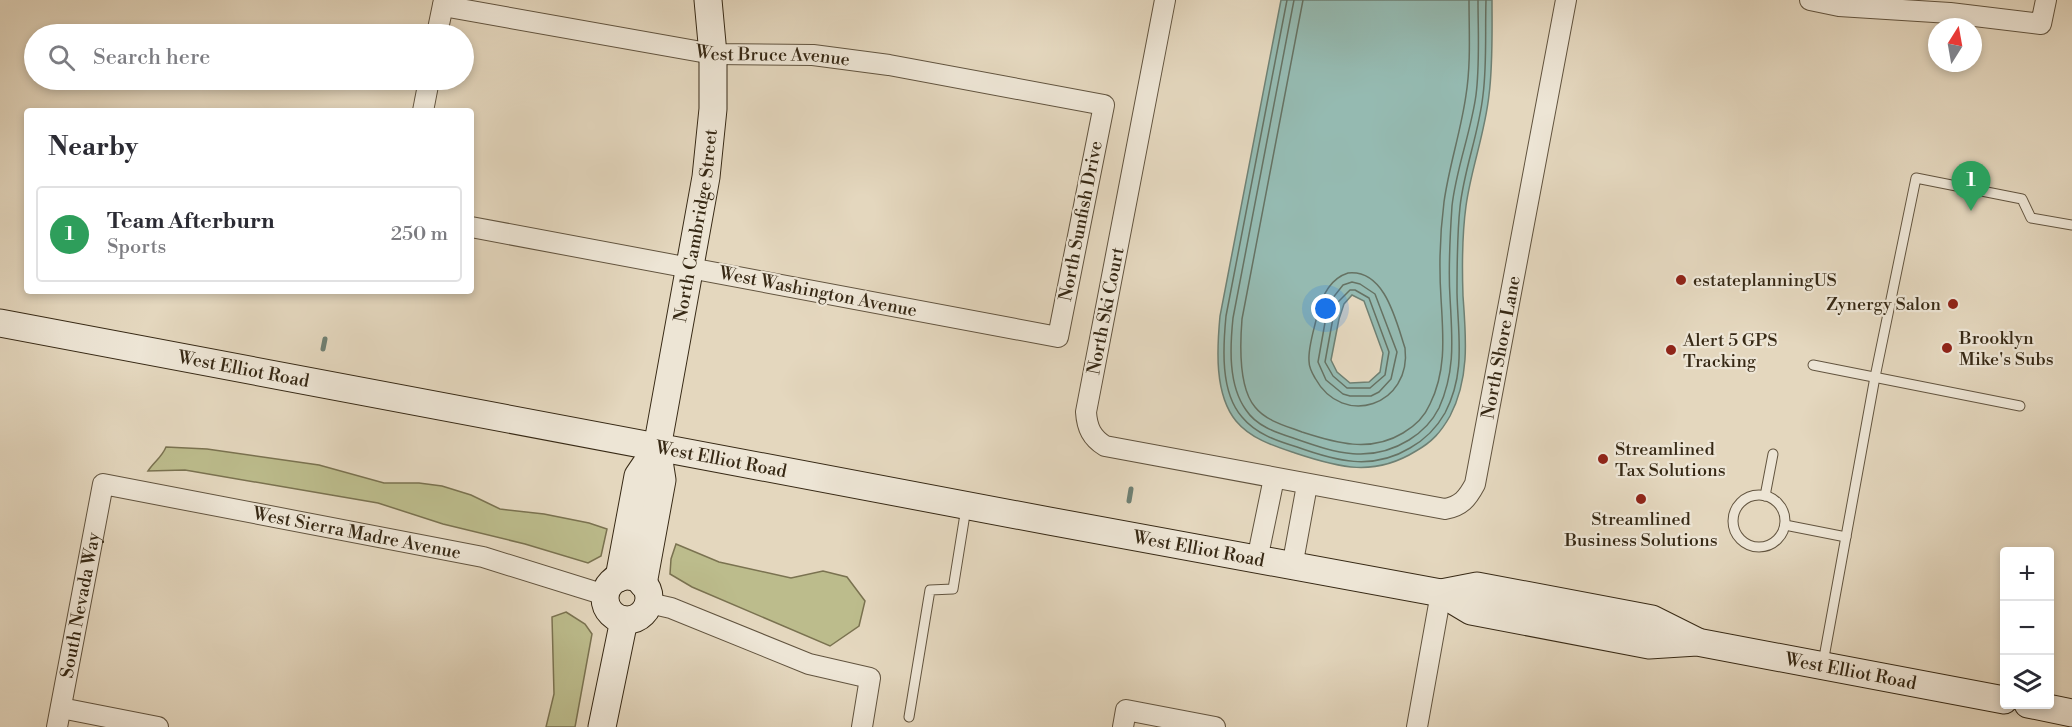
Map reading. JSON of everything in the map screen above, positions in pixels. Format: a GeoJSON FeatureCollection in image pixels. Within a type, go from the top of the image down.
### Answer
{"type":"FeatureCollection","features":[{"type":"Feature","properties":{"kind":"main road","name":"North Cambridge Street"},"geometry":{"type":"LineString","coordinates":[[629,590],[662,480],[657,448],[706,177],[713,109],[713,54],[708,0]]}},
{"type":"Feature","properties":{"kind":"main road","name":"West Elliot Road"},"geometry":{"type":"LineString","coordinates":[[0,323],[1292,567],[1441,593],[1477,586],[1487,587],[1652,619],[1697,642],[2000,699]]}},
{"type":"Feature","properties":{"kind":"main road"},"geometry":{"type":"LineString","coordinates":[[602,727],[624,620],[617,618],[607,609],[629,590]]}},
{"type":"Feature","properties":{"kind":"main road"},"geometry":{"type":"LineString","coordinates":[[2050,709],[2072,713]]}},
{"type":"Feature","properties":{"kind":"street","name":"North Ski Court"},"geometry":{"type":"LineString","coordinates":[[1165,0],[1086,412],[1087,423],[1097,441],[1105,446],[1274,478]]}},
{"type":"Feature","properties":{"kind":"street","name":"North Shore Lane"},"geometry":{"type":"LineString","coordinates":[[1274,478],[1445,509],[1457,507],[1468,497],[1474,484],[1566,0]]}},
{"type":"Feature","properties":{"kind":"street"},"geometry":{"type":"LineString","coordinates":[[1810,0],[1839,6],[1950,13],[2041,24],[2046,0]]}},
{"type":"Feature","properties":{"kind":"street","name":"West Bruce Avenue"},"geometry":{"type":"LineString","coordinates":[[443,3],[713,54],[813,54],[889,65],[1104,105]]}},
{"type":"Feature","properties":{"kind":"street"},"geometry":{"type":"LineString","coordinates":[[439,24],[443,3]]}},
{"type":"Feature","properties":{"kind":"street"},"geometry":{"type":"LineString","coordinates":[[424,108],[427,90]]}},
{"type":"Feature","properties":{"kind":"street","name":"North Sunfish Drive"},"geometry":{"type":"LineString","coordinates":[[1058,337],[1104,105]]}},
{"type":"Feature","properties":{"kind":"street","name":"West Washington Avenue"},"geometry":{"type":"LineString","coordinates":[[474,228],[1058,337]]}},
{"type":"Feature","properties":{"kind":"street"},"geometry":{"type":"LineString","coordinates":[[1257,560],[1274,478]]}},
{"type":"Feature","properties":{"kind":"street","name":"West Sierra Madre Avenue"},"geometry":{"type":"LineString","coordinates":[[103,484],[483,557],[629,590],[809,664],[870,678],[862,727]]}},
{"type":"Feature","properties":{"kind":"street","name":"South Nevada Way"},"geometry":{"type":"LineString","coordinates":[[59,718],[103,484]]}},
{"type":"Feature","properties":{"kind":"street"},"geometry":{"type":"LineString","coordinates":[[1292,567],[1307,484]]}},
{"type":"Feature","properties":{"kind":"street"},"geometry":{"type":"LineString","coordinates":[[1417,727],[1441,593]]}},
{"type":"Feature","properties":{"kind":"street"},"geometry":{"type":"LineString","coordinates":[[59,718],[158,727]]}},
{"type":"Feature","properties":{"kind":"street"},"geometry":{"type":"LineString","coordinates":[[1125,719],[1215,727]]}},
{"type":"Feature","properties":{"kind":"lane"},"geometry":{"type":"LineString","coordinates":[[1822,666],[1875,377],[1916,178],[2022,199],[2031,218],[2072,225]]}},
{"type":"Feature","properties":{"kind":"lane"},"geometry":{"type":"LineString","coordinates":[[1813,365],[2020,406]]}},
{"type":"Feature","properties":{"kind":"lane"},"geometry":{"type":"LineString","coordinates":[[1765,496],[1773,454]]}},
{"type":"Feature","properties":{"kind":"lane"},"geometry":{"type":"LineString","coordinates":[[1758,495],[1773,498],[1783,510],[1785,525],[1778,540],[1763,547],[1747,544],[1736,534],[1733,523],[1736,509],[1748,498],[1758,495]]}},
{"type":"Feature","properties":{"kind":"lane"},"geometry":{"type":"LineString","coordinates":[[909,717],[930,590],[953,589],[967,506]]}},
{"type":"Feature","properties":{"kind":"lane"},"geometry":{"type":"LineString","coordinates":[[1785,525],[1846,537]]}},
{"type":"Feature","properties":{"kind":"green space"},"geometry":{"type":"Polygon","coordinates":[[[166,447],[207,449],[319,465],[384,483],[419,483],[442,486],[471,495],[500,509],[544,514],[607,529],[601,556],[588,563],[525,544],[443,524],[378,503],[185,470],[148,471],[166,447]]]}},
{"type":"Feature","properties":{"kind":"green space"},"geometry":{"type":"Polygon","coordinates":[[[676,544],[719,562],[791,578],[823,571],[847,577],[865,601],[859,626],[830,646],[692,587],[670,574],[671,559],[676,544]]]}},
{"type":"Feature","properties":{"kind":"green space"},"geometry":{"type":"Polygon","coordinates":[[[566,612],[585,624],[592,634],[575,727],[546,727],[554,694],[552,617],[566,612]]]}},
{"type":"Feature","properties":{"kind":"water"},"geometry":{"type":"Polygon","coordinates":[[[1281,0],[1492,0],[1492,60],[1489,95],[1468,192],[1464,228],[1462,274],[1464,372],[1456,402],[1440,432],[1427,444],[1401,459],[1371,467],[1327,463],[1263,441],[1249,433],[1236,421],[1224,398],[1220,384],[1218,356],[1220,316],[1281,0]],[[1352,295],[1344,304],[1331,360],[1337,372],[1350,383],[1369,382],[1380,372],[1383,353],[1364,301],[1352,295]]]}},
{"type":"Feature","properties":{"kind":"waterway"},"geometry":{"type":"LineString","coordinates":[[323,349],[325,339]]}},
{"type":"Feature","properties":{"kind":"waterway"},"geometry":{"type":"LineString","coordinates":[[1129,501],[1131,489]]}},
{"type":"Feature","properties":{"kind":"place","name":"Team Afterburn"},"geometry":{"type":"Point","coordinates":[1971,211]}},
{"type":"Feature","properties":{"kind":"place","name":"estateplanningUS"},"geometry":{"type":"Point","coordinates":[1681,280]}},
{"type":"Feature","properties":{"kind":"place","name":"Zynergy Salon"},"geometry":{"type":"Point","coordinates":[1953,304]}},
{"type":"Feature","properties":{"kind":"place","name":"Brooklyn Mike's Subs"},"geometry":{"type":"Point","coordinates":[1947,348]}},
{"type":"Feature","properties":{"kind":"place","name":"Alert 5 GPS Tracking"},"geometry":{"type":"Point","coordinates":[1671,350]}},
{"type":"Feature","properties":{"kind":"place","name":"Streamlined Tax Solutions"},"geometry":{"type":"Point","coordinates":[1603,459]}},
{"type":"Feature","properties":{"kind":"place","name":"Streamlined Business Solutions"},"geometry":{"type":"Point","coordinates":[1641,499]}}]}
